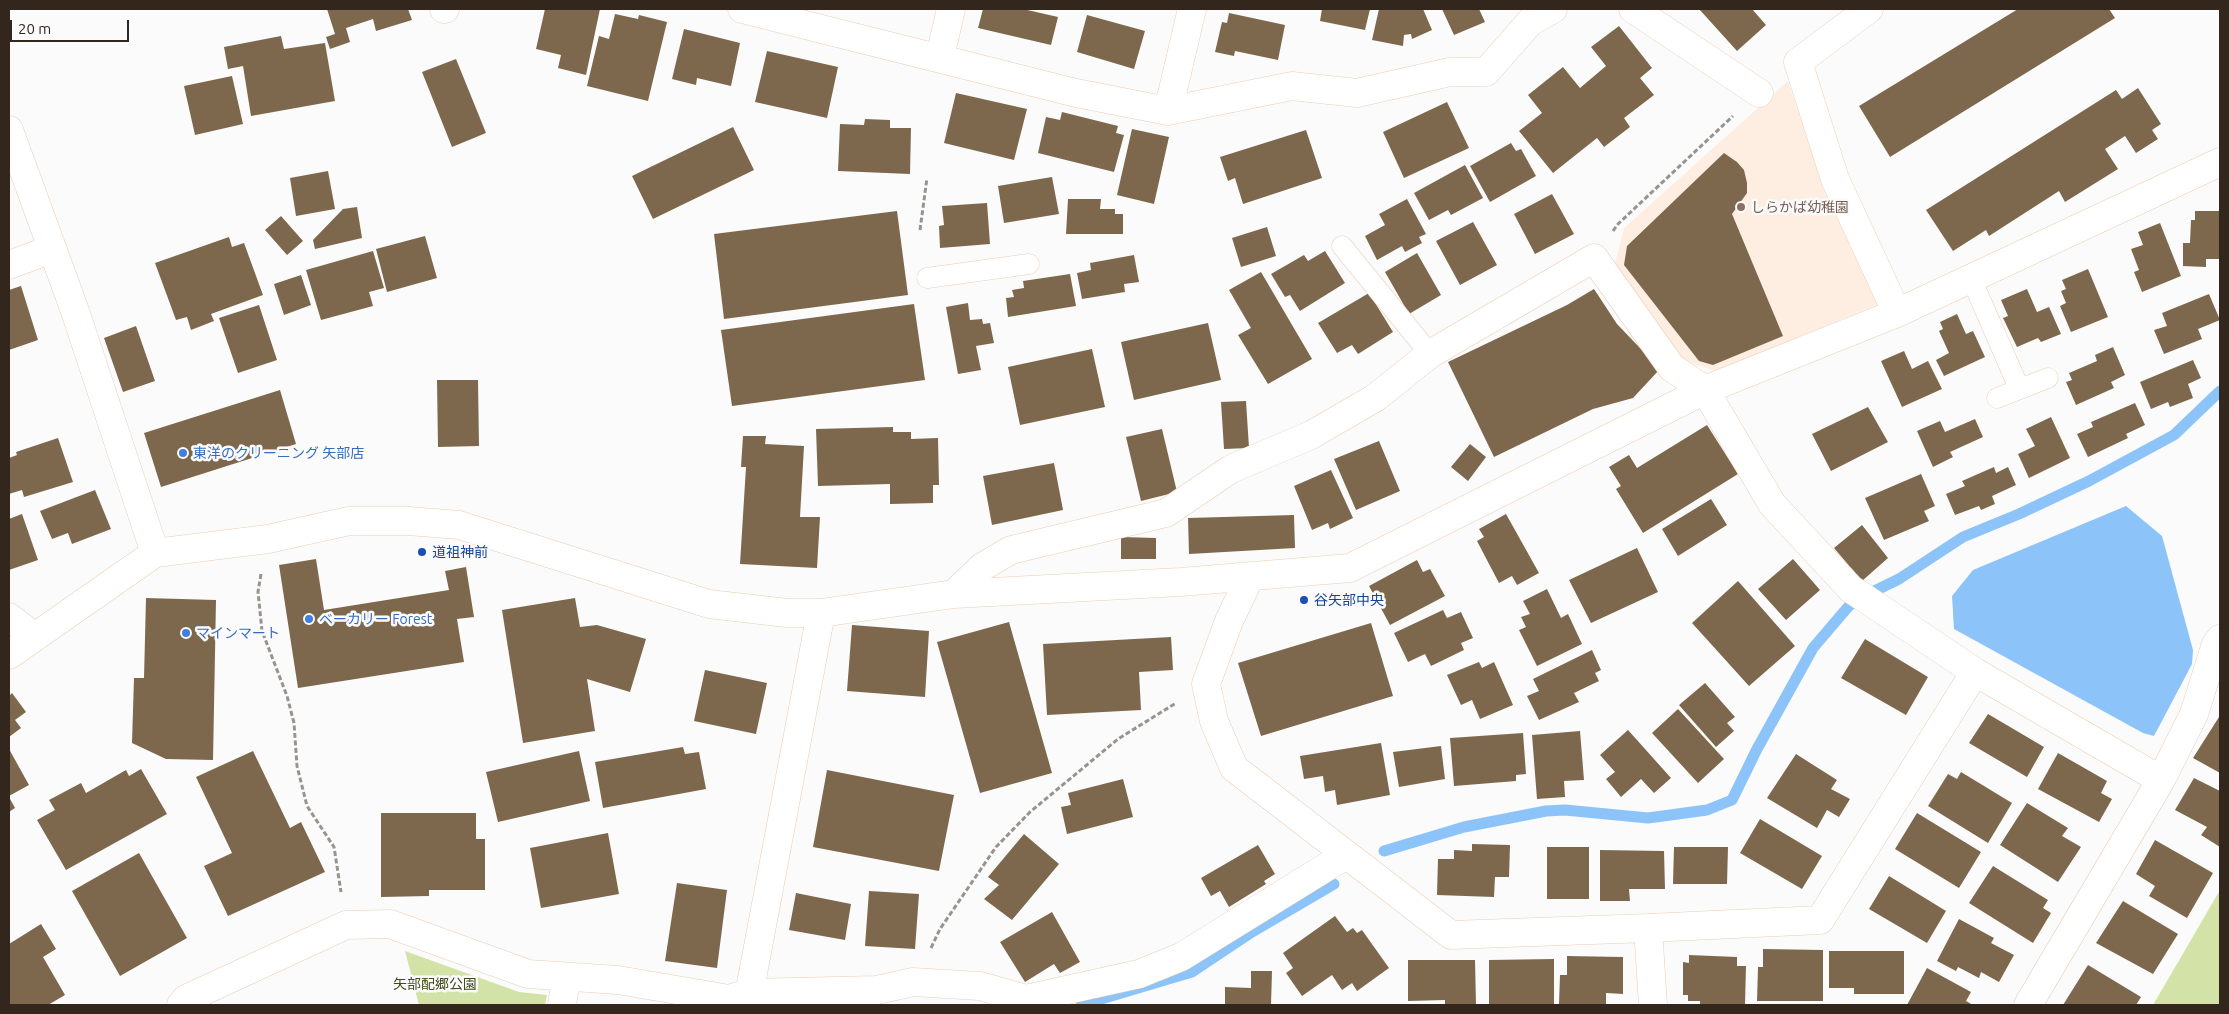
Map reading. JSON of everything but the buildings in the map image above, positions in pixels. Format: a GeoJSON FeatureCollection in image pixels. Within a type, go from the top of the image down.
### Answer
{"type":"FeatureCollection","features":[{"type":"Feature","properties":{"kind":"street"},"geometry":{"type":"LineString","coordinates":[[742,9],[940,57],[1076,93],[1168,111],[1292,86],[1357,93],[1450,72],[1486,72],[1530,22],[1553,9]]}},
{"type":"Feature","properties":{"kind":"street"},"geometry":{"type":"LineString","coordinates":[[940,57],[951,9]]}},
{"type":"Feature","properties":{"kind":"street"},"geometry":{"type":"LineString","coordinates":[[1168,111],[1192,9]]}},
{"type":"Feature","properties":{"kind":"street"},"geometry":{"type":"LineString","coordinates":[[1633,9],[1759,93]]}},
{"type":"Feature","properties":{"kind":"street"},"geometry":{"type":"LineString","coordinates":[[1869,9],[1798,62],[1835,179],[1897,313]]}},
{"type":"Feature","properties":{"kind":"street"},"geometry":{"type":"LineString","coordinates":[[9,130],[52,249],[155,553]]}},
{"type":"Feature","properties":{"kind":"street"},"geometry":{"type":"LineString","coordinates":[[9,655],[155,553],[268,539],[349,521],[408,521],[459,525],[709,604],[787,613],[821,613],[954,594],[1250,577],[1350,568],[1705,390],[1897,313],[2220,162]]}},
{"type":"Feature","properties":{"kind":"street"},"geometry":{"type":"LineString","coordinates":[[9,264],[52,249]]}},
{"type":"Feature","properties":{"kind":"street"},"geometry":{"type":"LineString","coordinates":[[954,594],[982,568],[1011,550],[1166,513],[1231,469],[1311,435],[1375,398],[1430,354],[1594,258],[1672,368],[1705,390],[1772,504],[1860,596],[1975,672],[2161,780]]}},
{"type":"Feature","properties":{"kind":"street"},"geometry":{"type":"LineString","coordinates":[[1250,577],[1229,621],[1206,684],[1214,721],[1234,768],[1451,935],[1820,920],[1975,672]]}},
{"type":"Feature","properties":{"kind":"street"},"geometry":{"type":"LineString","coordinates":[[748,999],[821,613]]}},
{"type":"Feature","properties":{"kind":"street"},"geometry":{"type":"LineString","coordinates":[[9,617],[34,637]]}},
{"type":"Feature","properties":{"kind":"street"},"geometry":{"type":"LineString","coordinates":[[2028,1005],[2161,780],[2194,714],[2216,644],[2220,639]]}},
{"type":"Feature","properties":{"kind":"street"},"geometry":{"type":"LineString","coordinates":[[180,1005],[186,999],[346,925],[390,924],[528,974],[618,980],[730,999],[877,990],[913,982],[980,986],[1026,999],[1139,974],[1181,957],[1346,855]]}},
{"type":"Feature","properties":{"kind":"street"},"geometry":{"type":"LineString","coordinates":[[1648,928],[1653,1005]]}},
{"type":"Feature","properties":{"kind":"street"},"geometry":{"type":"LineString","coordinates":[[562,1005],[566,978]]}},
{"type":"Feature","properties":{"kind":"lane"},"geometry":{"type":"LineString","coordinates":[[1342,246],[1430,354]]}},
{"type":"Feature","properties":{"kind":"lane"},"geometry":{"type":"LineString","coordinates":[[927,278],[1029,264]]}},
{"type":"Feature","properties":{"kind":"lane"},"geometry":{"type":"LineString","coordinates":[[1971,278],[2019,388]]}},
{"type":"Feature","properties":{"kind":"lane"},"geometry":{"type":"LineString","coordinates":[[1997,398],[2048,378]]}},
{"type":"Feature","properties":{"kind":"path"},"geometry":{"type":"LineString","coordinates":[[1594,258],[1618,224],[1759,93]]}},
{"type":"Feature","properties":{"kind":"path"},"geometry":{"type":"LineString","coordinates":[[920,230],[927,178]]}},
{"type":"Feature","properties":{"kind":"path"},"geometry":{"type":"LineString","coordinates":[[268,539],[258,592],[262,631],[287,696],[294,723],[297,766],[307,806],[334,847],[346,925]]}},
{"type":"Feature","properties":{"kind":"path"},"geometry":{"type":"LineString","coordinates":[[913,982],[940,929],[990,856],[1030,812],[1118,739],[1206,684]]}},
{"type":"Feature","properties":{"kind":"shaded area","name":"しらかば幼稚園"},"geometry":{"type":"Polygon","coordinates":[[[1788,81],[1823,185],[1878,304],[1716,371],[1683,361],[1614,267],[1624,228],[1788,81]]]}},
{"type":"Feature","properties":{"kind":"green space"},"geometry":{"type":"Polygon","coordinates":[[[2220,890],[2220,1005],[2153,1005],[2220,890]]]}},
{"type":"Feature","properties":{"kind":"green space","name":"矢部配郷公園"},"geometry":{"type":"Polygon","coordinates":[[[405,951],[519,992],[547,995],[545,1005],[419,1005],[405,951]]]}},
{"type":"Feature","properties":{"kind":"water"},"geometry":{"type":"Polygon","coordinates":[[[2126,506],[2162,536],[2193,650],[2192,664],[2154,736],[2143,733],[1954,629],[1952,596],[1973,570],[2126,506]]]}},
{"type":"Feature","properties":{"kind":"waterway"},"geometry":{"type":"LineString","coordinates":[[1384,851],[1464,827],[1546,811],[1565,810],[1648,818],[1707,810],[1732,800],[1757,749],[1813,648],[1848,607],[1858,599],[1899,579],[1963,537],[2019,514],[2089,481],[2174,435],[2220,391]]}},
{"type":"Feature","properties":{"kind":"waterway"},"geometry":{"type":"LineString","coordinates":[[1081,1005],[1192,972],[1252,932],[1334,884]]}},
{"type":"Feature","properties":{"kind":"place","name":"しらかば幼稚園"},"geometry":{"type":"Point","coordinates":[1741,207]}},
{"type":"Feature","properties":{"kind":"place","name":"東洋のクリーニング 矢部店"},"geometry":{"type":"Point","coordinates":[183,453]}},
{"type":"Feature","properties":{"kind":"place","name":"道祖神前"},"geometry":{"type":"Point","coordinates":[422,552]}},
{"type":"Feature","properties":{"kind":"place","name":"谷矢部中央"},"geometry":{"type":"Point","coordinates":[1304,600]}},
{"type":"Feature","properties":{"kind":"place","name":"ベーカリー Forest"},"geometry":{"type":"Point","coordinates":[309,619]}},
{"type":"Feature","properties":{"kind":"place","name":"マインマート"},"geometry":{"type":"Point","coordinates":[186,633]}}]}
